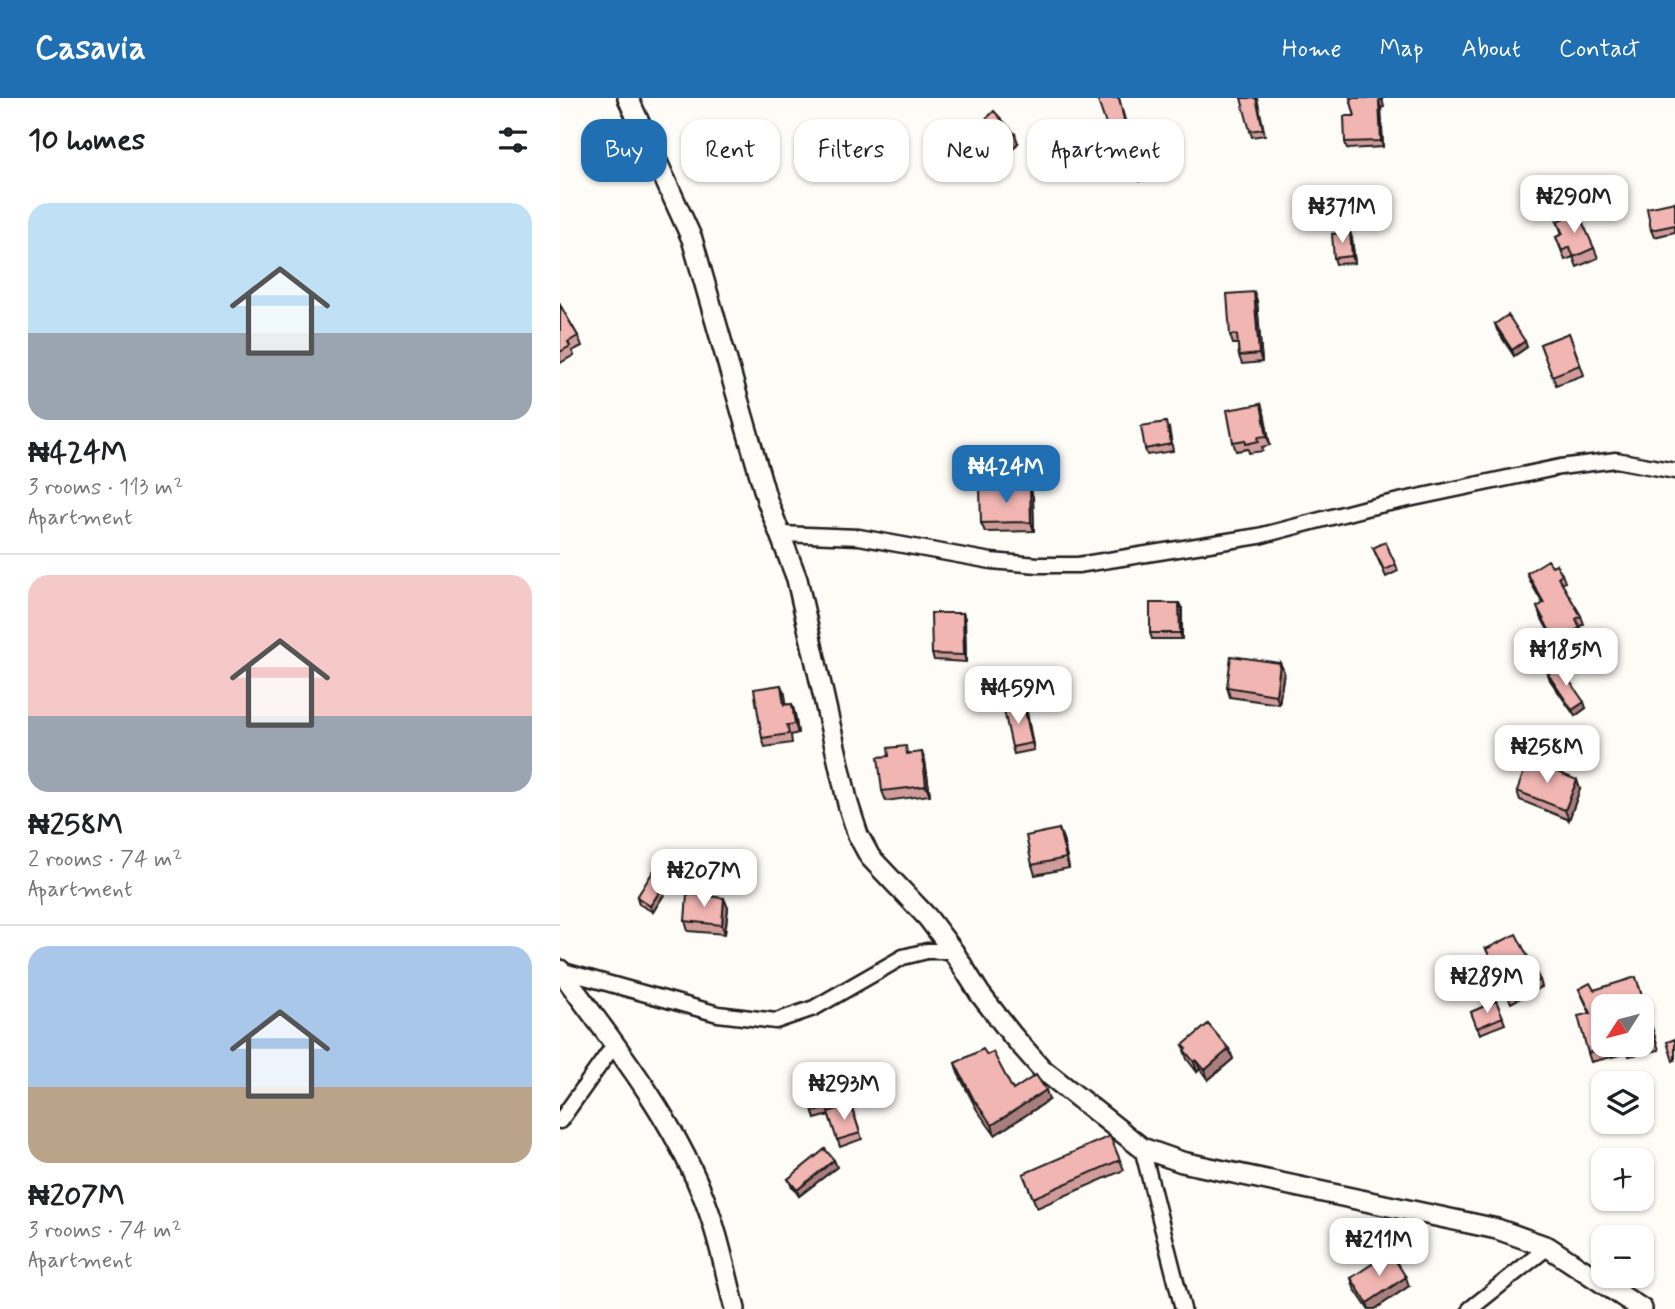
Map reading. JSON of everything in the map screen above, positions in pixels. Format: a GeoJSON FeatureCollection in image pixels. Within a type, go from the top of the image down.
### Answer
{"type":"FeatureCollection","features":[{"type":"Feature","properties":{"kind":"street"},"geometry":{"type":"LineString","coordinates":[[628,98],[692,239],[767,500],[797,579],[848,804],[858,835],[870,858],[928,918],[1012,1035],[1042,1069],[1142,1148],[1196,1165],[1497,1229],[1548,1247],[1642,1309]]}},
{"type":"Feature","properties":{"kind":"street"},"geometry":{"type":"LineString","coordinates":[[780,534],[859,537],[991,562],[1078,565],[1259,536],[1366,508],[1560,467],[1616,460],[1675,471]]}},
{"type":"Feature","properties":{"kind":"street"},"geometry":{"type":"LineString","coordinates":[[560,970],[718,1014],[776,1021],[814,1008],[903,957],[927,951],[953,951]]}},
{"type":"Feature","properties":{"kind":"street"},"geometry":{"type":"LineString","coordinates":[[560,970],[652,1098],[701,1190],[735,1309]]}},
{"type":"Feature","properties":{"kind":"street"},"geometry":{"type":"LineString","coordinates":[[560,1121],[614,1045]]}},
{"type":"Feature","properties":{"kind":"street"},"geometry":{"type":"LineString","coordinates":[[1142,1148],[1183,1309]]}},
{"type":"Feature","properties":{"kind":"street"},"geometry":{"type":"LineString","coordinates":[[1470,1309],[1548,1247]]}},
{"type":"Feature","properties":{"kind":"building"},"geometry":{"type":"Polygon","coordinates":[[[1097,98],[1119,98],[1124,119],[1104,119],[1097,98]]]}},
{"type":"Feature","properties":{"kind":"building"},"geometry":{"type":"Polygon","coordinates":[[[1241,98],[1256,98],[1263,129],[1250,131],[1241,98]]]}},
{"type":"Feature","properties":{"kind":"building"},"geometry":{"type":"Polygon","coordinates":[[[1350,98],[1381,98],[1381,141],[1345,142],[1344,116],[1355,116],[1350,98]]]}},
{"type":"Feature","properties":{"kind":"building"},"geometry":{"type":"Polygon","coordinates":[[[994,111],[1001,119],[986,119],[994,111]]]}},
{"type":"Feature","properties":{"kind":"building"},"geometry":{"type":"Polygon","coordinates":[[[1675,202],[1675,225],[1651,230],[1647,208],[1675,202]]]}},
{"type":"Feature","properties":{"kind":"building"},"geometry":{"type":"Polygon","coordinates":[[[1578,212],[1594,248],[1574,257],[1569,247],[1562,251],[1556,237],[1563,234],[1557,221],[1578,212]]]}},
{"type":"Feature","properties":{"kind":"building"},"geometry":{"type":"Polygon","coordinates":[[[1350,232],[1352,256],[1334,258],[1332,234],[1350,232]]]}},
{"type":"Feature","properties":{"kind":"building"},"geometry":{"type":"Polygon","coordinates":[[[1254,292],[1259,354],[1239,356],[1237,335],[1230,335],[1227,294],[1254,292]]]}},
{"type":"Feature","properties":{"kind":"building"},"geometry":{"type":"Polygon","coordinates":[[[560,305],[578,336],[568,342],[570,346],[560,352],[560,305]]]}},
{"type":"Feature","properties":{"kind":"building"},"geometry":{"type":"Polygon","coordinates":[[[1508,315],[1525,341],[1512,350],[1495,324],[1508,315]]]}},
{"type":"Feature","properties":{"kind":"building"},"geometry":{"type":"Polygon","coordinates":[[[1569,333],[1580,365],[1552,376],[1540,344],[1569,333]]]}},
{"type":"Feature","properties":{"kind":"building"},"geometry":{"type":"Polygon","coordinates":[[[1261,404],[1267,436],[1258,437],[1259,441],[1246,444],[1245,440],[1233,442],[1227,410],[1261,404]]]}},
{"type":"Feature","properties":{"kind":"building"},"geometry":{"type":"Polygon","coordinates":[[[1166,422],[1171,444],[1145,449],[1141,426],[1166,422]]]}},
{"type":"Feature","properties":{"kind":"building"},"geometry":{"type":"Polygon","coordinates":[[[1030,487],[1031,522],[981,523],[980,488],[1030,487]]]}},
{"type":"Feature","properties":{"kind":"building"},"geometry":{"type":"Polygon","coordinates":[[[1385,542],[1396,565],[1384,570],[1373,548],[1385,542]]]}},
{"type":"Feature","properties":{"kind":"building"},"geometry":{"type":"Polygon","coordinates":[[[1548,560],[1552,566],[1556,564],[1562,574],[1558,577],[1581,616],[1576,619],[1580,628],[1555,641],[1537,607],[1544,603],[1527,573],[1548,560]]]}},
{"type":"Feature","properties":{"kind":"building"},"geometry":{"type":"Polygon","coordinates":[[[1150,603],[1179,603],[1180,633],[1150,633],[1150,603]]]}},
{"type":"Feature","properties":{"kind":"building"},"geometry":{"type":"Polygon","coordinates":[[[931,613],[963,613],[964,655],[932,654],[931,613]]]}},
{"type":"Feature","properties":{"kind":"building"},"geometry":{"type":"Polygon","coordinates":[[[1231,656],[1280,663],[1276,695],[1227,687],[1231,656]]]}},
{"type":"Feature","properties":{"kind":"building"},"geometry":{"type":"Polygon","coordinates":[[[1559,666],[1584,702],[1572,710],[1548,674],[1559,666]]]}},
{"type":"Feature","properties":{"kind":"building"},"geometry":{"type":"Polygon","coordinates":[[[781,685],[784,705],[792,704],[795,724],[787,725],[789,734],[762,738],[754,689],[781,685]]]}},
{"type":"Feature","properties":{"kind":"building"},"geometry":{"type":"Polygon","coordinates":[[[1024,706],[1032,743],[1012,747],[1004,710],[1024,706]]]}},
{"type":"Feature","properties":{"kind":"building"},"geometry":{"type":"Polygon","coordinates":[[[906,746],[907,754],[922,752],[926,786],[882,791],[878,757],[889,756],[888,748],[906,746]]]}},
{"type":"Feature","properties":{"kind":"building"},"geometry":{"type":"Polygon","coordinates":[[[1528,760],[1577,780],[1565,810],[1517,791],[1528,760]]]}},
{"type":"Feature","properties":{"kind":"building"},"geometry":{"type":"Polygon","coordinates":[[[1059,829],[1066,858],[1032,865],[1026,836],[1059,829]]]}},
{"type":"Feature","properties":{"kind":"building"},"geometry":{"type":"Polygon","coordinates":[[[656,867],[670,876],[650,906],[637,897],[656,867]]]}},
{"type":"Feature","properties":{"kind":"building"},"geometry":{"type":"Polygon","coordinates":[[[687,894],[724,898],[722,925],[685,921],[687,894]]]}},
{"type":"Feature","properties":{"kind":"building"},"geometry":{"type":"Polygon","coordinates":[[[1516,934],[1540,980],[1509,996],[1486,949],[1516,934]]]}},
{"type":"Feature","properties":{"kind":"building"},"geometry":{"type":"Polygon","coordinates":[[[1636,977],[1641,994],[1591,994],[1591,1013],[1579,989],[1590,983],[1594,990],[1636,977]]]}},
{"type":"Feature","properties":{"kind":"building"},"geometry":{"type":"Polygon","coordinates":[[[1496,1001],[1503,1017],[1477,1028],[1471,1012],[1496,1001]]]}},
{"type":"Feature","properties":{"kind":"building"},"geometry":{"type":"Polygon","coordinates":[[[1591,1013],[1591,1052],[1588,1053],[1578,1016],[1591,1013]]]}},
{"type":"Feature","properties":{"kind":"building"},"geometry":{"type":"Polygon","coordinates":[[[1208,1024],[1229,1049],[1205,1070],[1196,1060],[1194,1062],[1183,1045],[1208,1024]]]}},
{"type":"Feature","properties":{"kind":"building"},"geometry":{"type":"Polygon","coordinates":[[[1675,1039],[1675,1060],[1673,1061],[1667,1042],[1675,1039]]]}},
{"type":"Feature","properties":{"kind":"building"},"geometry":{"type":"Polygon","coordinates":[[[983,1049],[987,1055],[993,1052],[1013,1090],[1036,1075],[1046,1090],[992,1125],[974,1100],[955,1063],[983,1049]]]}},
{"type":"Feature","properties":{"kind":"building"},"geometry":{"type":"Polygon","coordinates":[[[829,1077],[836,1107],[813,1112],[806,1082],[829,1077]]]}},
{"type":"Feature","properties":{"kind":"building"},"geometry":{"type":"Polygon","coordinates":[[[851,1105],[860,1133],[837,1140],[828,1112],[851,1105]]]}},
{"type":"Feature","properties":{"kind":"building"},"geometry":{"type":"Polygon","coordinates":[[[1110,1136],[1120,1160],[1033,1198],[1023,1174],[1110,1136]]]}},
{"type":"Feature","properties":{"kind":"building"},"geometry":{"type":"Polygon","coordinates":[[[825,1149],[834,1160],[797,1190],[788,1179],[825,1149]]]}},
{"type":"Feature","properties":{"kind":"building"},"geometry":{"type":"Polygon","coordinates":[[[1390,1252],[1406,1277],[1367,1303],[1351,1278],[1390,1252]]]}}]}
